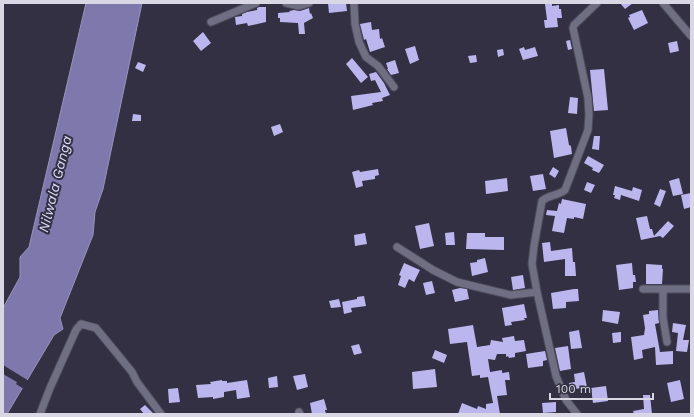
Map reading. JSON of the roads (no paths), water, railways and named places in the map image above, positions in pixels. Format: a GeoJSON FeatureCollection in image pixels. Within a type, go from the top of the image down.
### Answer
{"type":"FeatureCollection","features":[{"type":"Feature","properties":{"kind":"street"},"geometry":{"type":"LineString","coordinates":[[211,22],[256,3]]}},
{"type":"Feature","properties":{"kind":"street"},"geometry":{"type":"LineString","coordinates":[[286,3],[299,6],[309,3]]}},
{"type":"Feature","properties":{"kind":"street"},"geometry":{"type":"LineString","coordinates":[[354,3],[358,42],[366,57],[378,66],[394,87]]}},
{"type":"Feature","properties":{"kind":"street"},"geometry":{"type":"LineString","coordinates":[[577,414],[566,400],[556,376],[532,264],[542,201],[547,196],[558,195],[565,190],[588,130],[588,98],[573,28],[574,25],[597,3]]}},
{"type":"Feature","properties":{"kind":"street"},"geometry":{"type":"LineString","coordinates":[[663,3],[691,36]]}},
{"type":"Feature","properties":{"kind":"street"},"geometry":{"type":"LineString","coordinates":[[398,247],[433,270],[457,282],[511,295],[537,292]]}},
{"type":"Feature","properties":{"kind":"street"},"geometry":{"type":"LineString","coordinates":[[663,289],[663,318],[667,342]]}},
{"type":"Feature","properties":{"kind":"street"},"geometry":{"type":"LineString","coordinates":[[643,290],[691,289]]}},
{"type":"Feature","properties":{"kind":"street"},"geometry":{"type":"LineString","coordinates":[[40,414],[69,344],[76,330],[81,324],[96,328],[132,372],[137,382],[161,414]]}},
{"type":"Feature","properties":{"kind":"water","name":"Nilwala Ganga"},"geometry":{"type":"Polygon","coordinates":[[[86,3],[142,3],[103,189],[95,212],[93,235],[60,318],[63,329],[54,335],[7,414],[3,414],[3,308],[20,277],[20,257],[29,247],[86,3]]]}}]}
